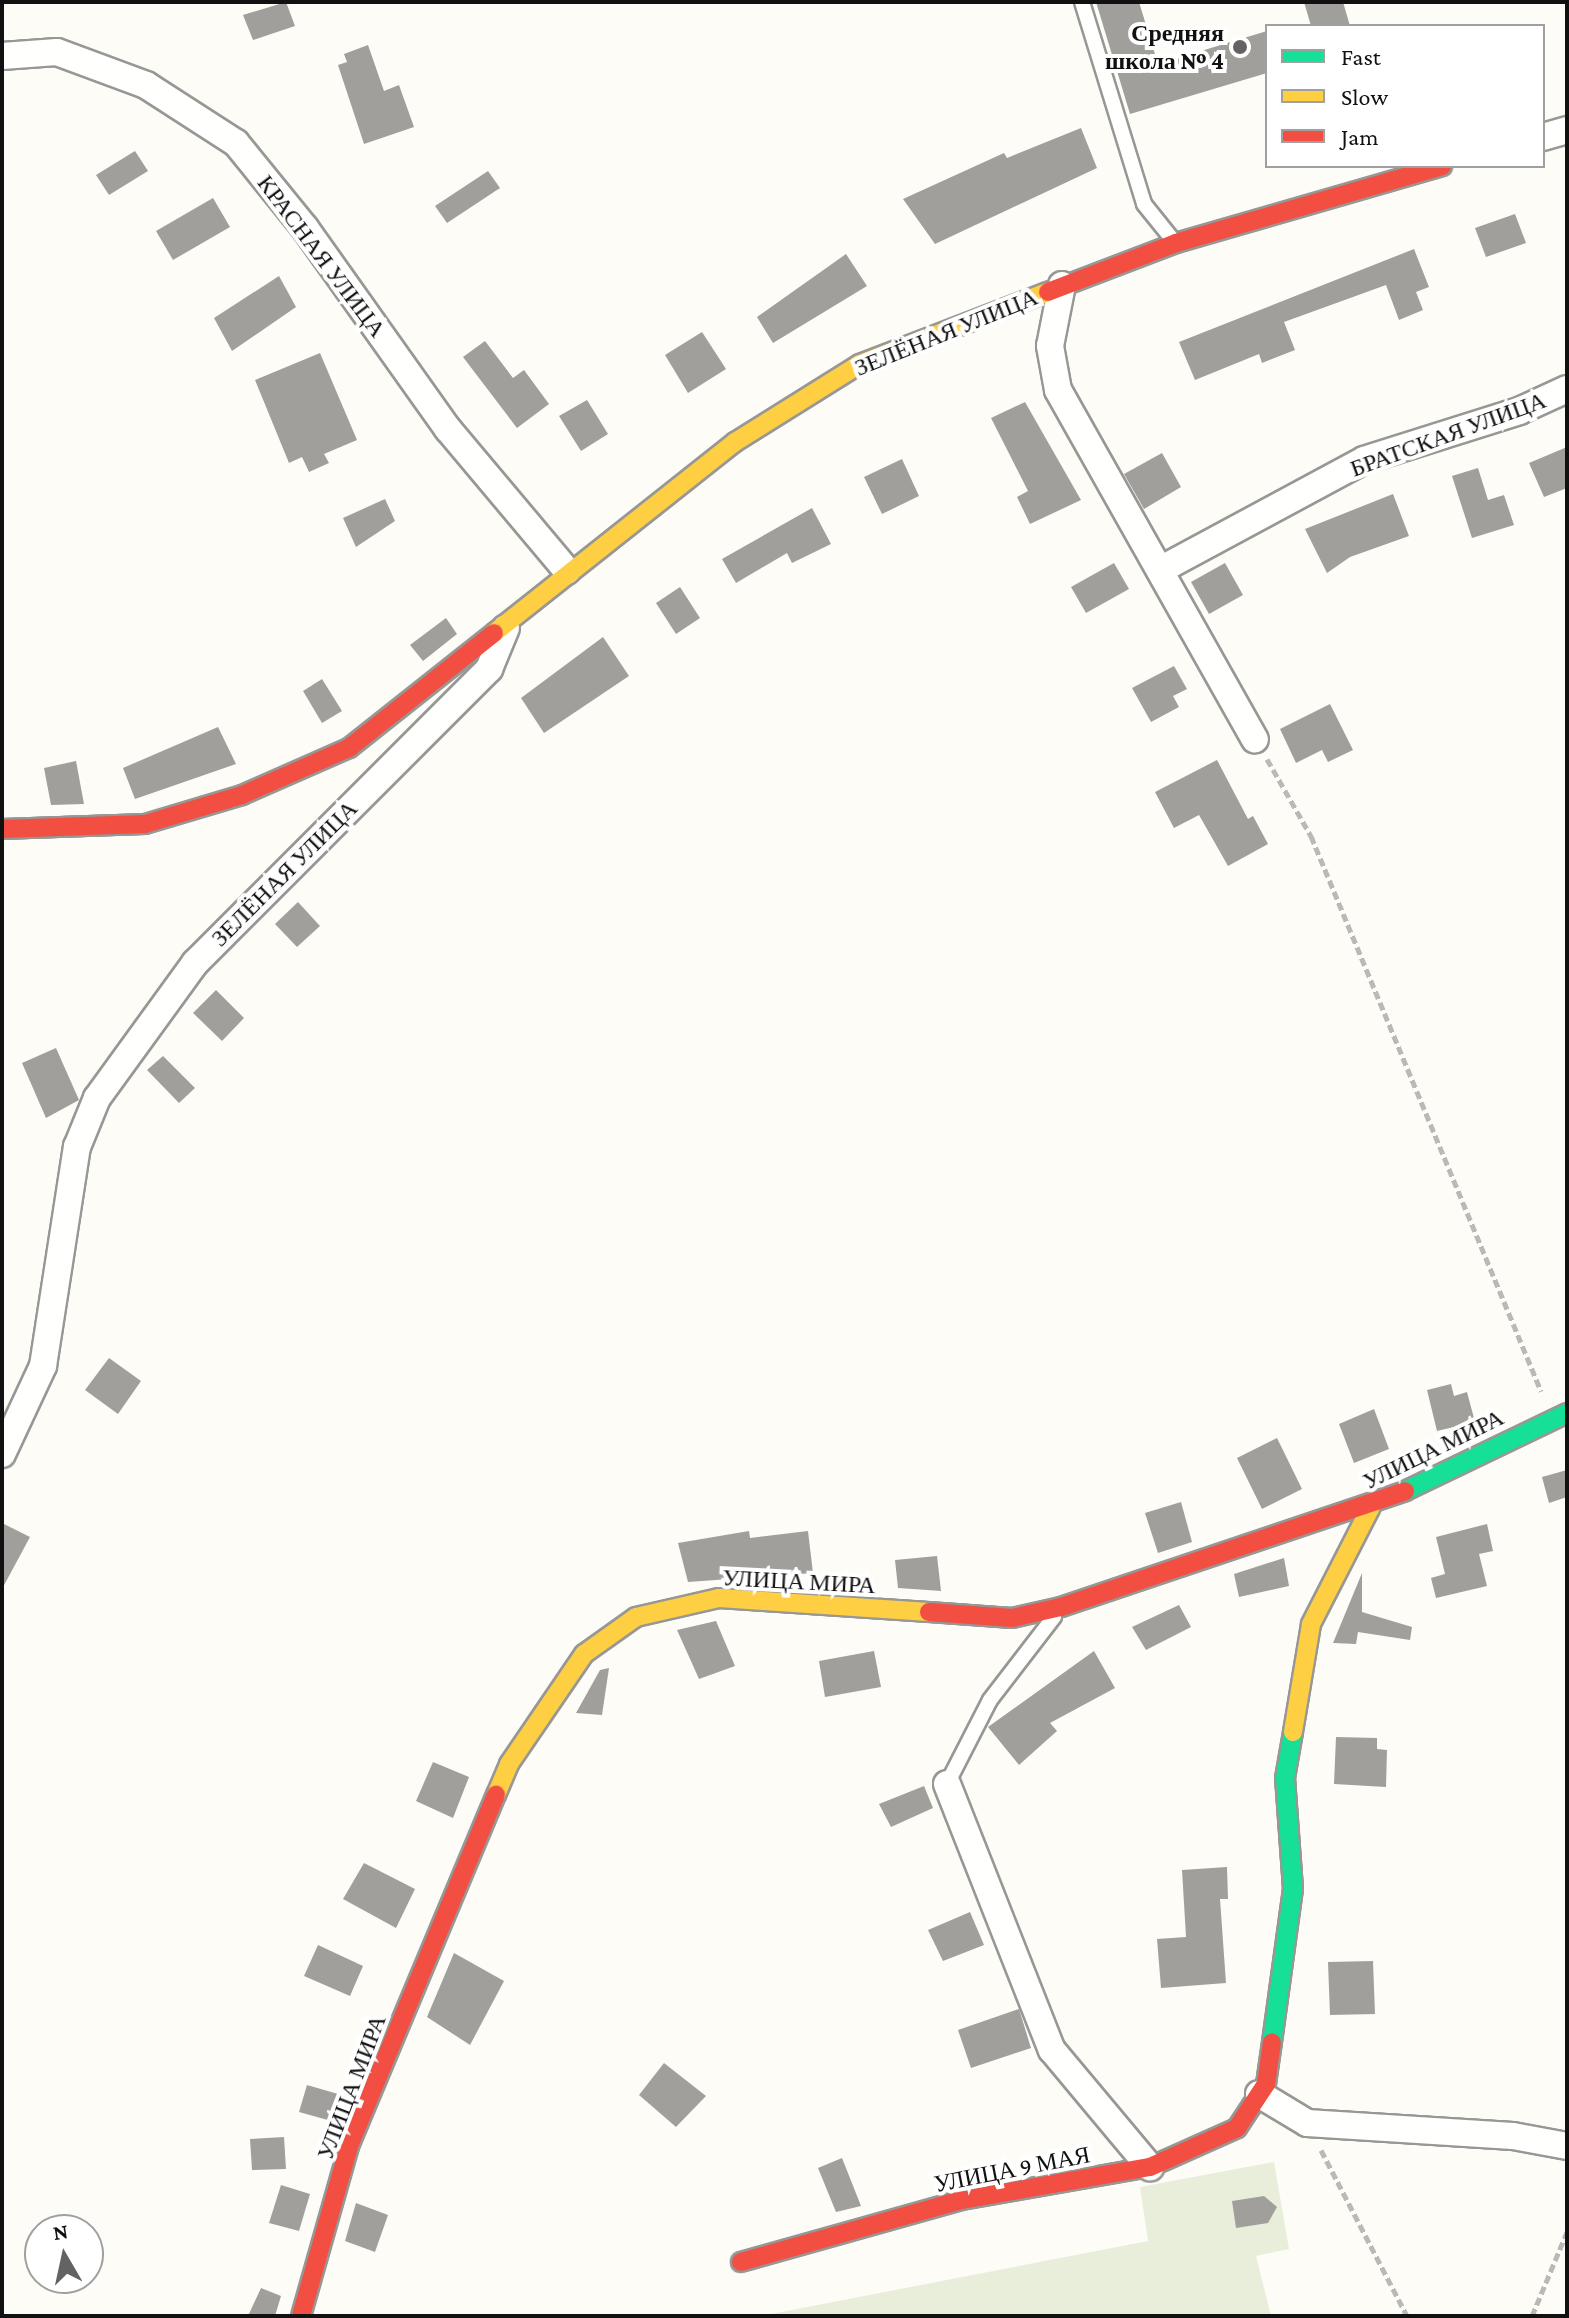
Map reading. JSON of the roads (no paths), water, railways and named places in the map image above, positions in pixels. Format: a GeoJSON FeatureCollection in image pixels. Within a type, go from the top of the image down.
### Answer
{"type":"FeatureCollection","features":[{"type":"Feature","properties":{"kind":"street"},"geometry":{"type":"LineString","coordinates":[[2,43],[57,52]]}},
{"type":"Feature","properties":{"kind":"street","name":"КРАСНАЯ УЛИЦА"},"geometry":{"type":"LineString","coordinates":[[2,56],[57,52],[146,85],[236,143],[305,228],[448,429],[567,571]]}},
{"type":"Feature","properties":{"kind":"street"},"geometry":{"type":"LineString","coordinates":[[1545,136],[1567,130]]}},
{"type":"Feature","properties":{"kind":"street","name":"ЗЕЛЁНАЯ УЛИЦА"},"geometry":{"type":"LineString","coordinates":[[2,829],[145,824],[242,795],[349,748],[567,571],[735,442],[860,364],[1176,243],[1435,168]]}},
{"type":"Feature","properties":{"kind":"street"},"geometry":{"type":"LineString","coordinates":[[1062,285],[1050,346],[1058,390],[1255,739]]}},
{"type":"Feature","properties":{"kind":"street","name":"БРАТСКАЯ УЛИЦА"},"geometry":{"type":"LineString","coordinates":[[1160,570],[1364,460],[1519,411],[1567,389]]}},
{"type":"Feature","properties":{"kind":"street","name":"ЗЕЛЁНАЯ УЛИЦА"},"geometry":{"type":"LineString","coordinates":[[8,1445],[43,1366],[77,1147],[97,1098],[195,963],[489,669],[511,617]]}},
{"type":"Feature","properties":{"kind":"street","name":"УЛИЦА МИРА"},"geometry":{"type":"LineString","coordinates":[[301,2316],[349,2146],[509,1764],[584,1654],[636,1617],[719,1598],[1012,1618],[1061,1607],[1371,1507],[1559,1416]]}},
{"type":"Feature","properties":{"kind":"street"},"geometry":{"type":"LineString","coordinates":[[1371,1507],[1311,1624],[1285,1778],[1293,1889],[1262,2089],[1307,2123],[1513,2136],[1567,2146]]}},
{"type":"Feature","properties":{"kind":"street"},"geometry":{"type":"LineString","coordinates":[[947,1784],[1052,2050],[1150,2167]]}},
{"type":"Feature","properties":{"kind":"street","name":"УЛИЦА 9 МАЯ"},"geometry":{"type":"LineString","coordinates":[[741,2262],[962,2200],[1150,2167],[1237,2128],[1262,2089]]}},
{"type":"Feature","properties":{"kind":"lane"},"geometry":{"type":"LineString","coordinates":[[1082,2],[1144,204],[1176,243]]}},
{"type":"Feature","properties":{"kind":"lane"},"geometry":{"type":"LineString","coordinates":[[947,1784],[990,1700],[1061,1607]]}},
{"type":"Feature","properties":{"kind":"place","name":"Средняя школа № 4"},"geometry":{"type":"Point","coordinates":[1240,47]}}]}
